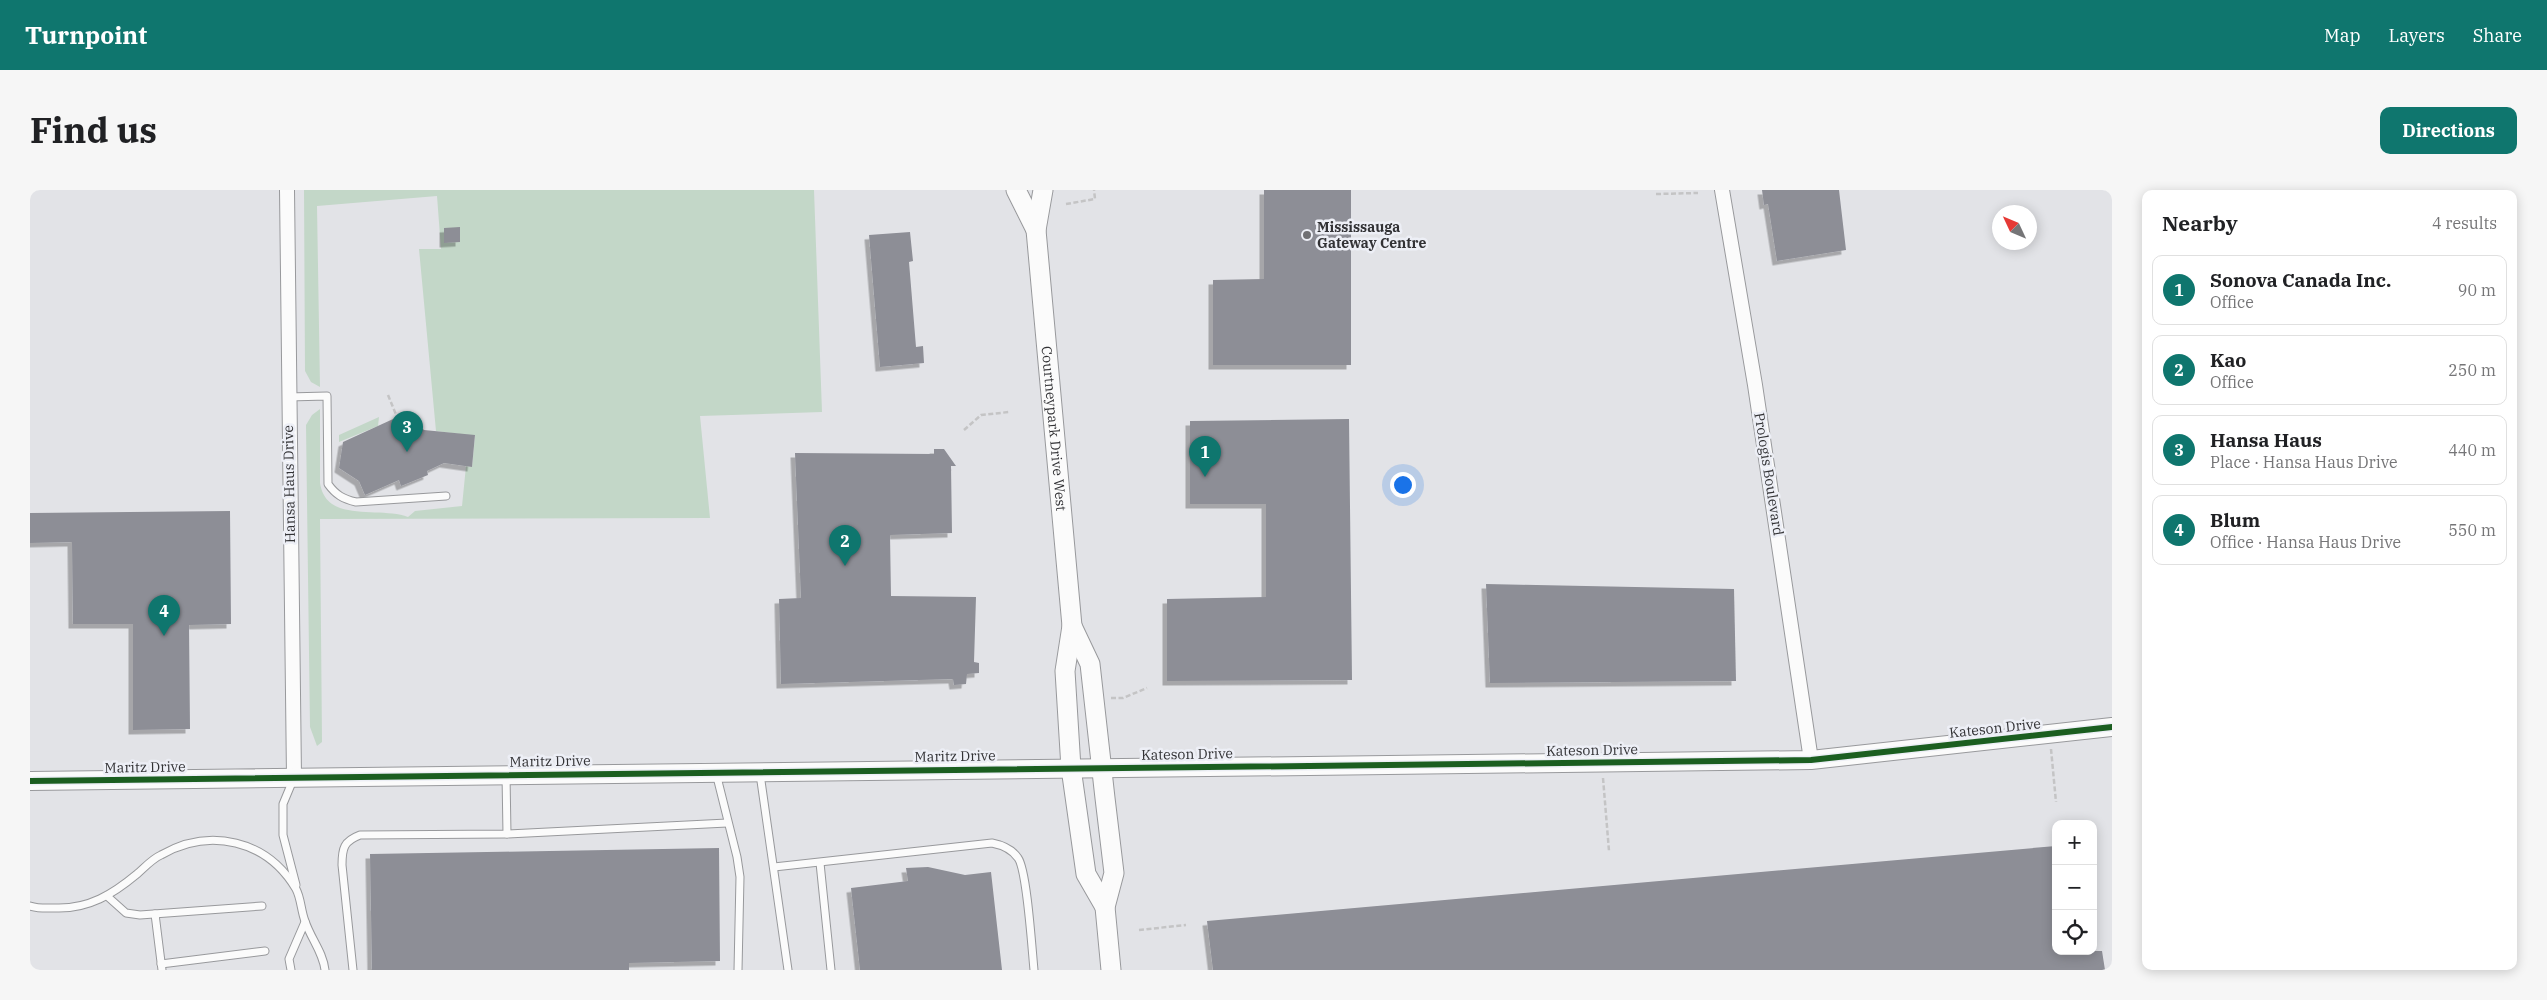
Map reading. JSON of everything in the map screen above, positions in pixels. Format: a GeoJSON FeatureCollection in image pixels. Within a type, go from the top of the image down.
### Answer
{"type":"FeatureCollection","features":[{"type":"Feature","properties":{"kind":"main road","name":"Courtneypark Drive West"},"geometry":{"type":"LineString","coordinates":[[1016,190],[1036,230]]}},
{"type":"Feature","properties":{"kind":"main road","name":"Courtneypark Drive West"},"geometry":{"type":"LineString","coordinates":[[1044,190],[1036,230],[1072,626],[1065,671],[1071,768],[1086,874],[1105,907]]}},
{"type":"Feature","properties":{"kind":"main road","name":"Courtneypark Drive West"},"geometry":{"type":"LineString","coordinates":[[1072,626],[1090,664],[1102,767],[1114,873],[1105,907],[1111,970]]}},
{"type":"Feature","properties":{"kind":"street","name":"Hansa Haus Drive"},"geometry":{"type":"LineString","coordinates":[[287,190],[294,777]]}},
{"type":"Feature","properties":{"kind":"street","name":"Prologis Boulevard"},"geometry":{"type":"LineString","coordinates":[[1722,190],[1755,385],[1811,760]]}},
{"type":"Feature","properties":{"kind":"street","name":"Kateson Drive"},"geometry":{"type":"LineString","coordinates":[[1071,768],[1811,760],[2112,728]]}},
{"type":"Feature","properties":{"kind":"street","name":"Maritz Drive"},"geometry":{"type":"LineString","coordinates":[[30,781],[1071,768]]}},
{"type":"Feature","properties":{"kind":"lane"},"geometry":{"type":"LineString","coordinates":[[288,397],[326,396],[328,484],[339,496],[356,502],[446,496]]}},
{"type":"Feature","properties":{"kind":"lane"},"geometry":{"type":"LineString","coordinates":[[760,771],[788,970]]}},
{"type":"Feature","properties":{"kind":"lane"},"geometry":{"type":"LineString","coordinates":[[715,772],[727,823],[738,856],[740,877],[738,970]]}},
{"type":"Feature","properties":{"kind":"lane"},"geometry":{"type":"LineString","coordinates":[[506,774],[507,834]]}},
{"type":"Feature","properties":{"kind":"lane"},"geometry":{"type":"LineString","coordinates":[[294,777],[283,804],[283,835],[305,922],[324,958],[325,970]]}},
{"type":"Feature","properties":{"kind":"lane"},"geometry":{"type":"LineString","coordinates":[[353,970],[342,865],[342,849],[349,839],[360,835],[507,834],[727,823]]}},
{"type":"Feature","properties":{"kind":"lane"},"geometry":{"type":"LineString","coordinates":[[30,906],[64,909],[85,906],[107,896],[159,856],[177,846],[207,841],[232,842],[252,847],[269,858],[285,874],[297,891]]}},
{"type":"Feature","properties":{"kind":"lane"},"geometry":{"type":"LineString","coordinates":[[774,867],[992,843],[1000,844],[1011,850],[1022,866],[1034,970]]}},
{"type":"Feature","properties":{"kind":"lane"},"geometry":{"type":"LineString","coordinates":[[820,863],[831,970]]}},
{"type":"Feature","properties":{"kind":"lane"},"geometry":{"type":"LineString","coordinates":[[107,896],[126,913],[155,914],[262,906]]}},
{"type":"Feature","properties":{"kind":"lane"},"geometry":{"type":"LineString","coordinates":[[155,914],[162,967],[265,951]]}},
{"type":"Feature","properties":{"kind":"lane"},"geometry":{"type":"LineString","coordinates":[[291,970],[290,959],[305,922]]}},
{"type":"Feature","properties":{"kind":"path"},"geometry":{"type":"LineString","coordinates":[[1066,204],[1095,199],[1094,190]]}},
{"type":"Feature","properties":{"kind":"path"},"geometry":{"type":"LineString","coordinates":[[1656,194],[1698,193]]}},
{"type":"Feature","properties":{"kind":"path"},"geometry":{"type":"LineString","coordinates":[[388,395],[397,417]]}},
{"type":"Feature","properties":{"kind":"path"},"geometry":{"type":"LineString","coordinates":[[964,430],[981,415],[1008,412]]}},
{"type":"Feature","properties":{"kind":"path"},"geometry":{"type":"LineString","coordinates":[[1111,698],[1123,698],[1147,688]]}},
{"type":"Feature","properties":{"kind":"path"},"geometry":{"type":"LineString","coordinates":[[2049,734],[2056,802]]}},
{"type":"Feature","properties":{"kind":"path"},"geometry":{"type":"LineString","coordinates":[[1601,762],[1609,851]]}},
{"type":"Feature","properties":{"kind":"path"},"geometry":{"type":"LineString","coordinates":[[1139,930],[1186,925]]}},
{"type":"Feature","properties":{"kind":"green space"},"geometry":{"type":"Polygon","coordinates":[[[304,190],[814,190],[822,412],[700,416],[710,518],[320,519],[322,742],[317,746],[310,727],[306,425],[312,415],[320,409],[320,483],[324,496],[332,504],[343,509],[396,514],[408,517],[415,511],[462,506],[466,466],[472,467],[475,436],[436,431],[419,249],[441,249],[437,196],[317,206],[320,387],[311,382],[305,371],[304,190]]]}},
{"type":"Feature","properties":{"kind":"green space"},"geometry":{"type":"Polygon","coordinates":[[[379,417],[378,426],[339,442],[339,435],[379,417]]]}},
{"type":"Feature","properties":{"kind":"building","name":"Mississauga Gateway Centre"},"geometry":{"type":"Polygon","coordinates":[[[1264,190],[1351,190],[1351,365],[1213,365],[1213,280],[1264,279],[1264,190]]]}},
{"type":"Feature","properties":{"kind":"building"},"geometry":{"type":"Polygon","coordinates":[[[1762,190],[1839,190],[1846,250],[1777,261],[1768,204],[1764,205],[1762,190]]]}},
{"type":"Feature","properties":{"kind":"building"},"geometry":{"type":"Polygon","coordinates":[[[460,227],[460,242],[444,243],[444,228],[460,227]]]}},
{"type":"Feature","properties":{"kind":"building"},"geometry":{"type":"Polygon","coordinates":[[[910,232],[913,261],[909,262],[916,347],[923,346],[924,363],[880,367],[869,235],[910,232]]]}},
{"type":"Feature","properties":{"kind":"building"},"geometry":{"type":"Polygon","coordinates":[[[404,414],[424,430],[475,435],[472,467],[444,463],[427,471],[428,475],[401,486],[399,480],[365,495],[359,481],[339,468],[343,442],[404,414]]]}},
{"type":"Feature","properties":{"kind":"building"},"geometry":{"type":"Polygon","coordinates":[[[1349,419],[1352,680],[1167,681],[1167,599],[1266,597],[1266,504],[1190,504],[1190,421],[1349,419]]]}},
{"type":"Feature","properties":{"kind":"building"},"geometry":{"type":"Polygon","coordinates":[[[934,449],[944,449],[956,466],[951,466],[952,533],[890,535],[891,596],[976,597],[974,662],[979,663],[979,673],[967,674],[966,684],[954,685],[953,679],[781,684],[779,599],[801,598],[795,453],[934,454],[934,449]]]}},
{"type":"Feature","properties":{"kind":"building"},"geometry":{"type":"Polygon","coordinates":[[[230,511],[231,624],[189,625],[190,729],[133,730],[133,624],[73,624],[72,542],[30,543],[30,513],[230,511]]]}},
{"type":"Feature","properties":{"kind":"building"},"geometry":{"type":"Polygon","coordinates":[[[1486,584],[1734,589],[1736,681],[1490,683],[1486,584]]]}},
{"type":"Feature","properties":{"kind":"building"},"geometry":{"type":"Polygon","coordinates":[[[2052,846],[2052,955],[2097,955],[2097,951],[2102,951],[2105,970],[1213,970],[1207,921],[2052,846]]]}},
{"type":"Feature","properties":{"kind":"building"},"geometry":{"type":"Polygon","coordinates":[[[719,848],[720,961],[629,963],[629,970],[372,970],[370,854],[719,848]]]}},
{"type":"Feature","properties":{"kind":"building"},"geometry":{"type":"Polygon","coordinates":[[[928,867],[965,875],[991,872],[1002,970],[860,970],[851,888],[908,881],[906,868],[928,867]]]}},
{"type":"Feature","properties":{"kind":"cycle path"},"geometry":{"type":"LineString","coordinates":[[30,781],[1811,760],[2112,727]]}},
{"type":"Feature","properties":{"kind":"place","name":"Mississauga Gateway Centre"},"geometry":{"type":"Point","coordinates":[1307,235]}},
{"type":"Feature","properties":{"kind":"place","name":"Hansa Haus"},"geometry":{"type":"Point","coordinates":[407,452]}},
{"type":"Feature","properties":{"kind":"place","name":"Sonova Canada Inc."},"geometry":{"type":"Point","coordinates":[1205,477]}},
{"type":"Feature","properties":{"kind":"place","name":"Kao"},"geometry":{"type":"Point","coordinates":[845,566]}},
{"type":"Feature","properties":{"kind":"place","name":"Blum"},"geometry":{"type":"Point","coordinates":[164,636]}}]}
